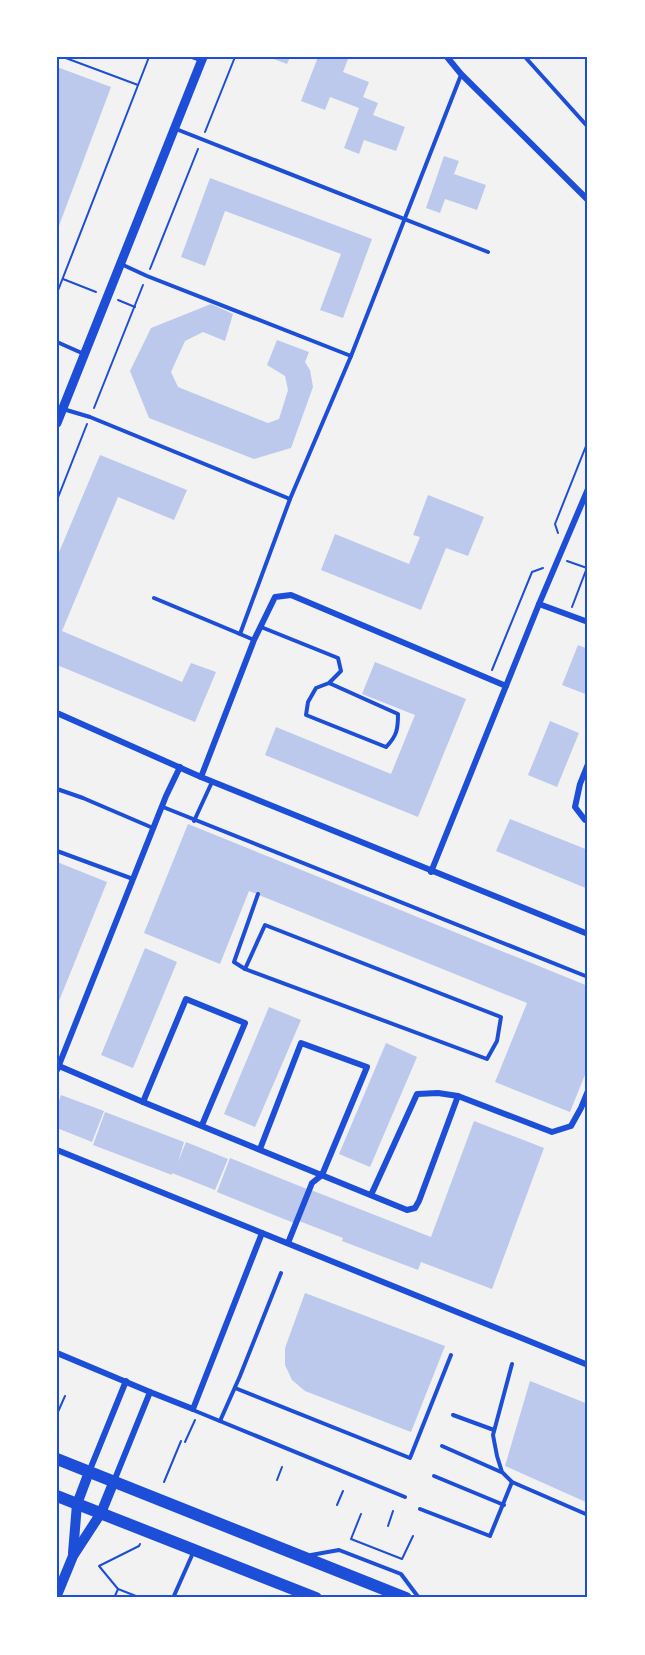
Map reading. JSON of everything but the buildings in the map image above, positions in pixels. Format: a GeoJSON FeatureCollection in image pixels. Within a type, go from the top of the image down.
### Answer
{"type":"FeatureCollection","features":[{"type":"Feature","properties":{"kind":"main road"},"geometry":{"type":"LineString","coordinates":[[57,1459],[406,1598]]}},
{"type":"Feature","properties":{"kind":"main road"},"geometry":{"type":"LineString","coordinates":[[73,1556],[77,1504],[89,1472]]}},
{"type":"Feature","properties":{"kind":"main road"},"geometry":{"type":"LineString","coordinates":[[57,1595],[73,1556],[101,1513],[114,1481]]}},
{"type":"Feature","properties":{"kind":"main road"},"geometry":{"type":"LineString","coordinates":[[57,1496],[316,1598]]}},
{"type":"Feature","properties":{"kind":"street"},"geometry":{"type":"LineString","coordinates":[[447,57],[461,74],[588,200]]}},
{"type":"Feature","properties":{"kind":"street"},"geometry":{"type":"LineString","coordinates":[[57,423],[203,59]]}},
{"type":"Feature","properties":{"kind":"street"},"geometry":{"type":"LineString","coordinates":[[431,872],[588,489]]}},
{"type":"Feature","properties":{"kind":"street"},"geometry":{"type":"LineString","coordinates":[[201,777],[254,640],[275,597],[291,595],[506,686]]}},
{"type":"Feature","properties":{"kind":"street"},"geometry":{"type":"LineString","coordinates":[[539,604],[588,622]]}},
{"type":"Feature","properties":{"kind":"street"},"geometry":{"type":"LineString","coordinates":[[57,712],[201,777],[588,934]]}},
{"type":"Feature","properties":{"kind":"street"},"geometry":{"type":"LineString","coordinates":[[588,764],[580,784],[575,807],[588,821]]}},
{"type":"Feature","properties":{"kind":"street"},"geometry":{"type":"LineString","coordinates":[[180,767],[58,1068],[407,1210],[415,1208],[419,1201],[458,1096]]}},
{"type":"Feature","properties":{"kind":"street"},"geometry":{"type":"LineString","coordinates":[[143,1102],[186,999],[245,1023],[202,1125]]}},
{"type":"Feature","properties":{"kind":"street"},"geometry":{"type":"LineString","coordinates":[[260,1149],[301,1043],[367,1067],[322,1175],[312,1183],[288,1243]]}},
{"type":"Feature","properties":{"kind":"street"},"geometry":{"type":"LineString","coordinates":[[371,1195],[417,1094],[438,1093],[458,1096],[552,1132],[571,1126],[588,1091]]}},
{"type":"Feature","properties":{"kind":"street"},"geometry":{"type":"LineString","coordinates":[[57,1150],[588,1365]]}},
{"type":"Feature","properties":{"kind":"street"},"geometry":{"type":"LineString","coordinates":[[57,1353],[193,1409],[262,1233]]}},
{"type":"Feature","properties":{"kind":"street"},"geometry":{"type":"LineString","coordinates":[[89,1472],[126,1381]]}},
{"type":"Feature","properties":{"kind":"street"},"geometry":{"type":"LineString","coordinates":[[114,1481],[150,1392]]}},
{"type":"Feature","properties":{"kind":"lane"},"geometry":{"type":"LineString","coordinates":[[192,57],[203,59]]}},
{"type":"Feature","properties":{"kind":"lane"},"geometry":{"type":"LineString","coordinates":[[525,57],[588,127]]}},
{"type":"Feature","properties":{"kind":"lane"},"geometry":{"type":"LineString","coordinates":[[240,634],[290,499],[351,356],[461,74]]}},
{"type":"Feature","properties":{"kind":"lane"},"geometry":{"type":"LineString","coordinates":[[175,129],[488,252]]}},
{"type":"Feature","properties":{"kind":"lane"},"geometry":{"type":"LineString","coordinates":[[121,264],[351,356]]}},
{"type":"Feature","properties":{"kind":"lane"},"geometry":{"type":"LineString","coordinates":[[57,342],[84,354]]}},
{"type":"Feature","properties":{"kind":"lane"},"geometry":{"type":"LineString","coordinates":[[63,408],[290,499]]}},
{"type":"Feature","properties":{"kind":"lane"},"geometry":{"type":"LineString","coordinates":[[154,598],[254,640]]}},
{"type":"Feature","properties":{"kind":"lane"},"geometry":{"type":"LineString","coordinates":[[261,627],[338,658],[341,671],[329,683],[316,688],[308,702],[306,715],[386,747],[394,739],[398,714],[329,683]]}},
{"type":"Feature","properties":{"kind":"lane"},"geometry":{"type":"LineString","coordinates":[[194,821],[213,782]]}},
{"type":"Feature","properties":{"kind":"lane"},"geometry":{"type":"LineString","coordinates":[[57,789],[154,828]]}},
{"type":"Feature","properties":{"kind":"lane"},"geometry":{"type":"LineString","coordinates":[[163,807],[588,977]]}},
{"type":"Feature","properties":{"kind":"lane"},"geometry":{"type":"LineString","coordinates":[[57,851],[134,880]]}},
{"type":"Feature","properties":{"kind":"lane"},"geometry":{"type":"LineString","coordinates":[[245,969],[265,925],[501,1017],[497,1041],[487,1059],[245,969],[234,962],[258,894]]}},
{"type":"Feature","properties":{"kind":"lane"},"geometry":{"type":"LineString","coordinates":[[220,1421],[280,1273]]}},
{"type":"Feature","properties":{"kind":"lane"},"geometry":{"type":"LineString","coordinates":[[235,1388],[410,1458],[451,1355]]}},
{"type":"Feature","properties":{"kind":"lane"},"geometry":{"type":"LineString","coordinates":[[502,1472],[493,1436],[512,1364]]}},
{"type":"Feature","properties":{"kind":"lane"},"geometry":{"type":"LineString","coordinates":[[193,1409],[405,1497]]}},
{"type":"Feature","properties":{"kind":"lane"},"geometry":{"type":"LineString","coordinates":[[453,1415],[494,1430]]}},
{"type":"Feature","properties":{"kind":"lane"},"geometry":{"type":"LineString","coordinates":[[442,1446],[502,1472],[513,1482],[588,1515]]}},
{"type":"Feature","properties":{"kind":"lane"},"geometry":{"type":"LineString","coordinates":[[434,1476],[504,1504]]}},
{"type":"Feature","properties":{"kind":"lane"},"geometry":{"type":"LineString","coordinates":[[420,1509],[490,1536],[513,1482]]}},
{"type":"Feature","properties":{"kind":"lane"},"geometry":{"type":"LineString","coordinates":[[173,1598],[194,1550]]}},
{"type":"Feature","properties":{"kind":"lane"},"geometry":{"type":"LineString","coordinates":[[302,1556],[339,1550],[401,1574],[419,1598]]}},
{"type":"Feature","properties":{"kind":"path"},"geometry":{"type":"LineString","coordinates":[[63,57],[138,85]]}},
{"type":"Feature","properties":{"kind":"path"},"geometry":{"type":"LineString","coordinates":[[57,293],[149,57]]}},
{"type":"Feature","properties":{"kind":"path"},"geometry":{"type":"LineString","coordinates":[[560,540],[555,524],[588,441]]}},
{"type":"Feature","properties":{"kind":"path"},"geometry":{"type":"LineString","coordinates":[[489,679],[531,572],[548,566],[553,556],[587,567],[568,615]]}},
{"type":"Feature","properties":{"kind":"path"},"geometry":{"type":"LineString","coordinates":[[57,1414],[65,1396]]}},
{"type":"Feature","properties":{"kind":"path"},"geometry":{"type":"LineString","coordinates":[[164,1482],[195,1420]]}},
{"type":"Feature","properties":{"kind":"path"},"geometry":{"type":"LineString","coordinates":[[277,1480],[282,1467]]}},
{"type":"Feature","properties":{"kind":"path"},"geometry":{"type":"LineString","coordinates":[[337,1505],[343,1491]]}},
{"type":"Feature","properties":{"kind":"path"},"geometry":{"type":"LineString","coordinates":[[388,1526],[393,1511]]}},
{"type":"Feature","properties":{"kind":"path"},"geometry":{"type":"LineString","coordinates":[[361,1514],[351,1539],[402,1559],[413,1536]]}},
{"type":"Feature","properties":{"kind":"path"},"geometry":{"type":"LineString","coordinates":[[141,1598],[118,1589],[99,1566],[139,1546],[145,1530]]}},
{"type":"Feature","properties":{"kind":"path"},"geometry":{"type":"LineString","coordinates":[[114,1598],[118,1589]]}}]}
